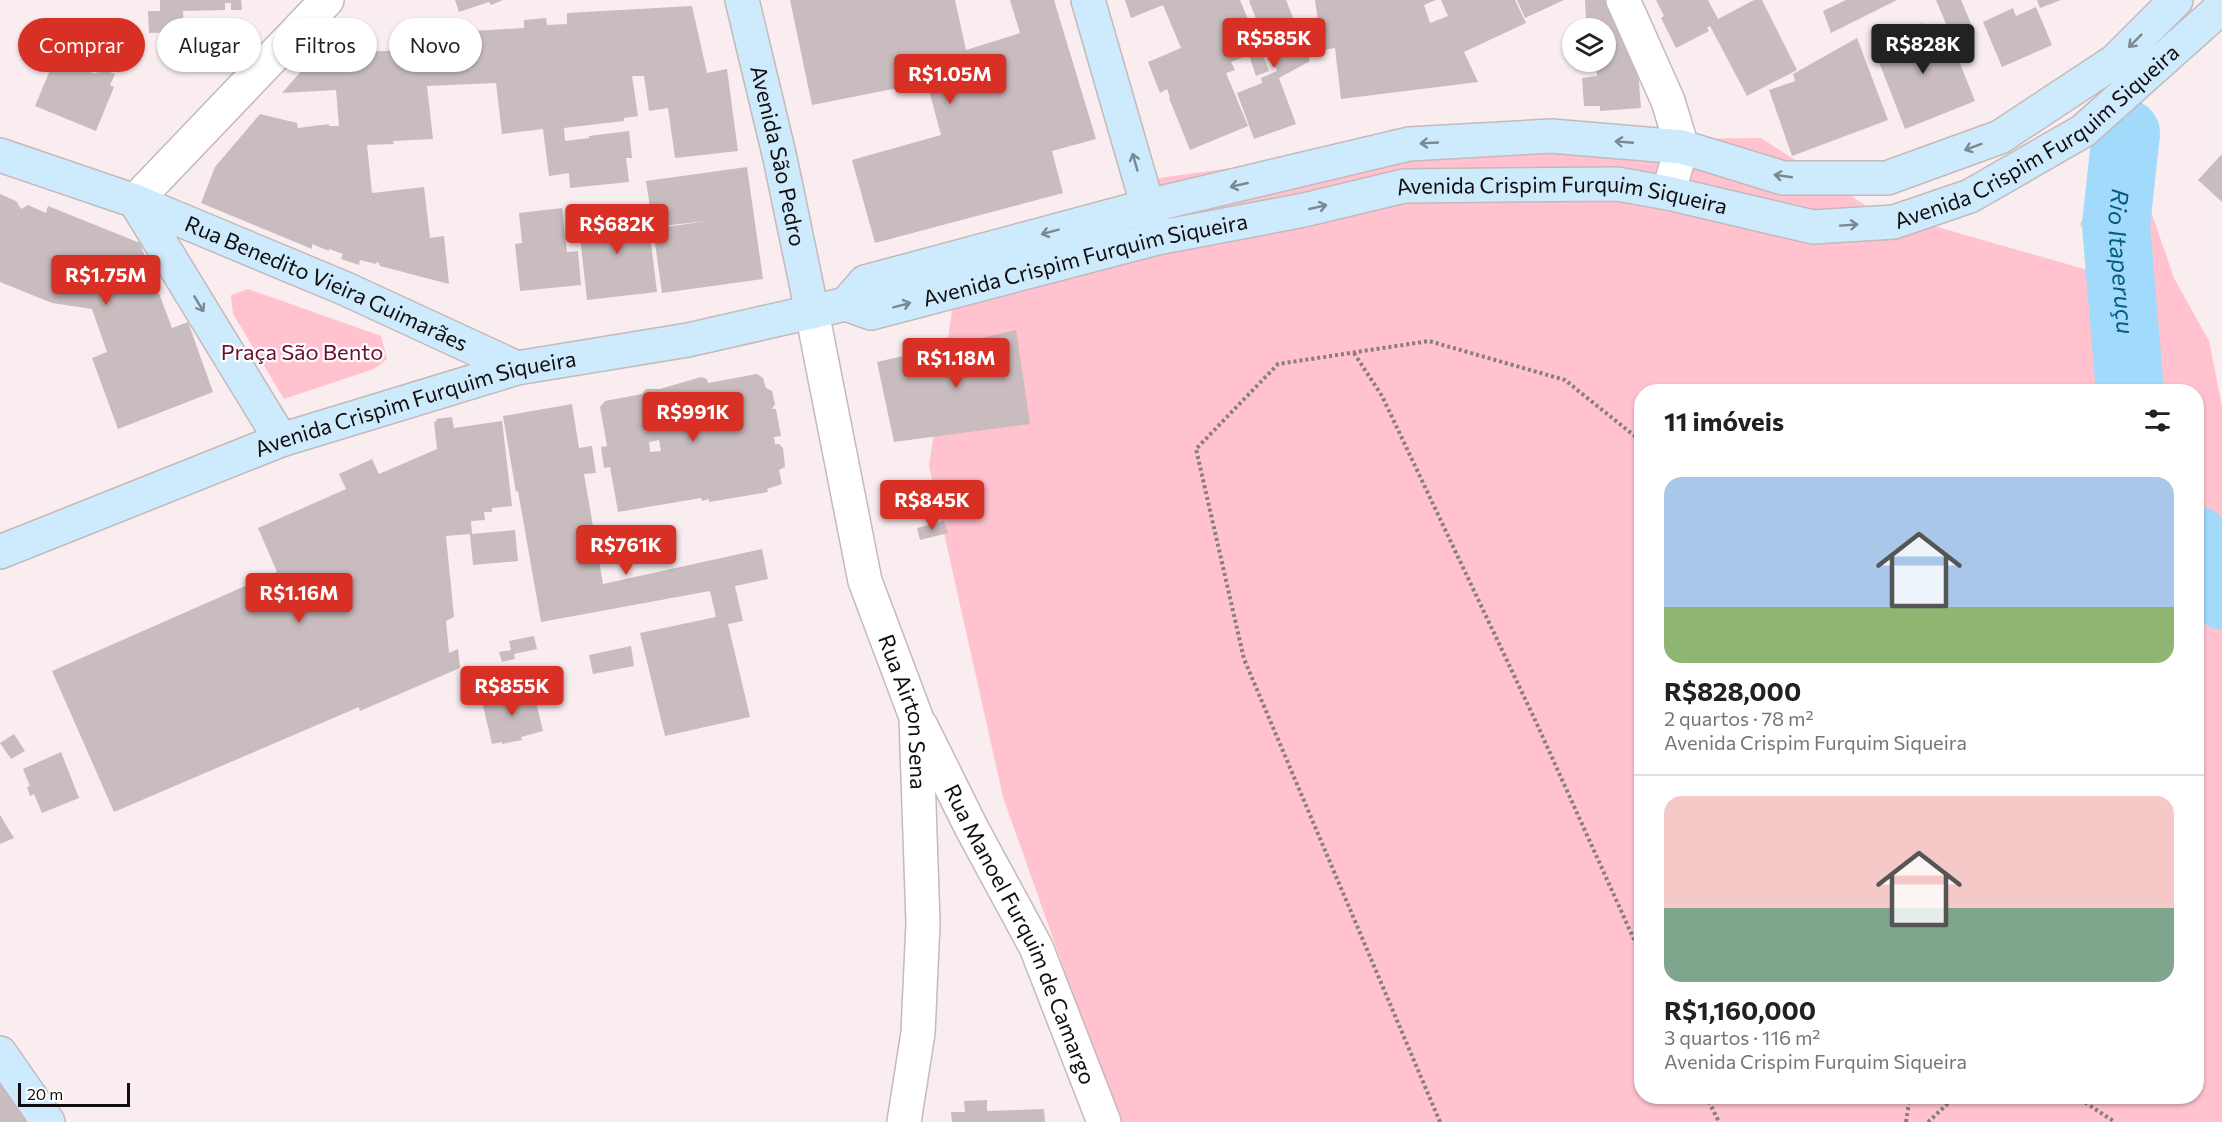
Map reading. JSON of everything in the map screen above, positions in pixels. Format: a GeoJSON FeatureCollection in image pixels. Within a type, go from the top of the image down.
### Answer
{"type":"FeatureCollection","features":[{"type":"Feature","properties":{"kind":"main road","name":"Avenida São Pedro"},"geometry":{"type":"LineString","coordinates":[[742,0],[780,158],[812,312]]}},
{"type":"Feature","properties":{"kind":"main road"},"geometry":{"type":"LineString","coordinates":[[1088,0],[1157,238]]}},
{"type":"Feature","properties":{"kind":"main road","name":"Avenida Crispim Furquim Siqueira"},"geometry":{"type":"LineString","coordinates":[[846,304],[865,282],[1148,206],[1409,144],[1551,136],[1682,147],[1783,178],[1887,178],[2000,137],[2115,61],[2176,0]]}},
{"type":"Feature","properties":{"kind":"main road","name":"Avenida Crispim Furquim Siqueira"},"geometry":{"type":"LineString","coordinates":[[0,552],[281,440],[517,368],[688,340],[846,304],[871,313],[1157,238],[1304,210],[1404,186],[1617,184],[1668,193],[1813,227],[1894,222],[1970,196],[2083,131],[2222,7]]}},
{"type":"Feature","properties":{"kind":"main road","name":"Rua Benedito Vieira Guimarães"},"geometry":{"type":"LineString","coordinates":[[0,155],[135,201],[346,289],[517,368]]}},
{"type":"Feature","properties":{"kind":"main road","name":"Rua Benedito Vieira Guimarães"},"geometry":{"type":"LineString","coordinates":[[135,201],[281,440]]}},
{"type":"Feature","properties":{"kind":"main road"},"geometry":{"type":"LineString","coordinates":[[0,1053],[48,1122]]}},
{"type":"Feature","properties":{"kind":"street"},"geometry":{"type":"LineString","coordinates":[[135,201],[327,0]]}},
{"type":"Feature","properties":{"kind":"street"},"geometry":{"type":"LineString","coordinates":[[1623,0],[1668,101],[1682,147],[1668,193]]}},
{"type":"Feature","properties":{"kind":"street","name":"Rua Airton Sena"},"geometry":{"type":"LineString","coordinates":[[812,312],[865,581],[916,717],[923,923],[918,1033],[904,1122]]}},
{"type":"Feature","properties":{"kind":"street","name":"Rua Manoel Furquim de Camargo"},"geometry":{"type":"LineString","coordinates":[[916,717],[971,827],[1036,947],[1104,1122]]}},
{"type":"Feature","properties":{"kind":"path"},"geometry":{"type":"LineString","coordinates":[[1440,1122],[1244,659],[1196,449],[1278,364],[1430,341],[1565,380],[1634,435]]}},
{"type":"Feature","properties":{"kind":"path"},"geometry":{"type":"LineString","coordinates":[[1354,352],[1387,407],[1536,722],[1634,939]]}},
{"type":"Feature","properties":{"kind":"path"},"geometry":{"type":"LineString","coordinates":[[1710,1104],[1719,1122]]}},
{"type":"Feature","properties":{"kind":"path"},"geometry":{"type":"LineString","coordinates":[[1906,1122],[1909,1104]]}},
{"type":"Feature","properties":{"kind":"path"},"geometry":{"type":"LineString","coordinates":[[1928,1122],[1947,1104]]}},
{"type":"Feature","properties":{"kind":"path"},"geometry":{"type":"LineString","coordinates":[[2087,1104],[2115,1122]]}},
{"type":"Feature","properties":{"kind":"green space"},"geometry":{"type":"Polygon","coordinates":[[[2125,136],[2174,278],[2209,341],[2222,406],[2222,1122],[1122,1122],[1112,1105],[1003,797],[929,466],[952,311],[1152,179],[1423,141],[1761,138],[1868,207],[2105,275],[2080,224],[2125,136]]]}},
{"type":"Feature","properties":{"kind":"green space","name":"Praça São Bento"},"geometry":{"type":"Polygon","coordinates":[[[248,289],[381,336],[387,359],[374,369],[284,399],[233,314],[231,295],[248,289]]]}},
{"type":"Feature","properties":{"kind":"building"},"geometry":{"type":"Polygon","coordinates":[[[160,0],[241,0],[242,10],[231,10],[231,3],[225,3],[225,10],[183,11],[183,18],[157,18],[157,33],[149,33],[148,11],[160,11],[160,0]]]}},
{"type":"Feature","properties":{"kind":"building"},"geometry":{"type":"Polygon","coordinates":[[[455,0],[503,0],[459,12],[455,0]]]}},
{"type":"Feature","properties":{"kind":"building"},"geometry":{"type":"Polygon","coordinates":[[[790,0],[955,0],[966,50],[1020,33],[1010,0],[1054,0],[1096,139],[1052,151],[1063,193],[875,243],[852,160],[941,135],[926,79],[907,83],[908,86],[812,105],[790,0]]]}},
{"type":"Feature","properties":{"kind":"building"},"geometry":{"type":"Polygon","coordinates":[[[1125,0],[1240,0],[1269,71],[1256,76],[1249,55],[1231,62],[1235,70],[1226,73],[1248,126],[1190,150],[1167,89],[1160,93],[1148,62],[1181,48],[1163,5],[1131,18],[1125,0]]]}},
{"type":"Feature","properties":{"kind":"building"},"geometry":{"type":"Polygon","coordinates":[[[1286,0],[1310,61],[1279,78],[1296,124],[1254,139],[1237,93],[1262,83],[1261,78],[1277,71],[1249,1],[1286,0]]]}},
{"type":"Feature","properties":{"kind":"building"},"geometry":{"type":"Polygon","coordinates":[[[1315,0],[1436,0],[1424,5],[1430,23],[1448,16],[1441,0],[1515,0],[1526,23],[1464,52],[1478,82],[1341,99],[1335,48],[1322,50],[1315,0]]]}},
{"type":"Feature","properties":{"kind":"building"},"geometry":{"type":"Polygon","coordinates":[[[1517,0],[1564,0],[1525,18],[1517,0]]]}},
{"type":"Feature","properties":{"kind":"building"},"geometry":{"type":"Polygon","coordinates":[[[1585,0],[1618,0],[1635,34],[1641,108],[1600,111],[1600,106],[1584,106],[1582,78],[1597,76],[1597,72],[1616,72],[1616,18],[1586,18],[1585,0]]]}},
{"type":"Feature","properties":{"kind":"building"},"geometry":{"type":"Polygon","coordinates":[[[1656,0],[1708,0],[1718,19],[1754,0],[1762,0],[1797,70],[1747,96],[1710,26],[1707,28],[1709,31],[1676,48],[1661,18],[1664,16],[1656,0]]]}},
{"type":"Feature","properties":{"kind":"building"},"geometry":{"type":"Polygon","coordinates":[[[1846,0],[1897,0],[1831,33],[1823,11],[1846,0]]]}},
{"type":"Feature","properties":{"kind":"building"},"geometry":{"type":"Polygon","coordinates":[[[1936,0],[1961,0],[1975,33],[1954,43],[1936,0]]]}},
{"type":"Feature","properties":{"kind":"building"},"geometry":{"type":"Polygon","coordinates":[[[2037,0],[2061,0],[2040,8],[2037,0]]]}},
{"type":"Feature","properties":{"kind":"building"},"geometry":{"type":"Polygon","coordinates":[[[692,6],[707,73],[727,69],[738,151],[675,158],[668,108],[649,111],[644,76],[632,76],[638,116],[624,118],[624,121],[564,128],[565,141],[629,131],[632,158],[626,158],[629,182],[570,188],[569,173],[549,176],[543,129],[502,134],[496,83],[427,86],[433,139],[367,145],[372,193],[424,187],[430,238],[444,236],[449,284],[380,266],[377,262],[376,264],[360,260],[359,265],[341,259],[343,254],[312,244],[312,249],[201,203],[215,167],[260,114],[297,123],[298,128],[329,124],[329,126],[339,126],[336,90],[282,93],[300,72],[377,72],[377,51],[389,51],[389,72],[482,72],[482,30],[524,28],[524,20],[546,18],[547,25],[567,24],[567,13],[692,6]]]}},
{"type":"Feature","properties":{"kind":"building"},"geometry":{"type":"Polygon","coordinates":[[[2036,7],[2052,45],[2002,67],[1983,22],[2013,8],[2016,16],[2036,7]]]}},
{"type":"Feature","properties":{"kind":"building"},"geometry":{"type":"Polygon","coordinates":[[[1923,23],[1929,38],[1947,31],[1975,101],[1905,129],[1872,44],[1923,23]]]}},
{"type":"Feature","properties":{"kind":"building"},"geometry":{"type":"Polygon","coordinates":[[[1857,38],[1888,120],[1792,156],[1769,90],[1795,81],[1793,74],[1857,38]]]}},
{"type":"Feature","properties":{"kind":"building"},"geometry":{"type":"Polygon","coordinates":[[[49,72],[95,74],[96,72],[109,72],[115,74],[110,85],[114,87],[96,131],[35,106],[49,72]]]}},
{"type":"Feature","properties":{"kind":"building"},"geometry":{"type":"Polygon","coordinates":[[[2222,156],[2222,202],[2198,180],[2222,156]]]}},
{"type":"Feature","properties":{"kind":"building"},"geometry":{"type":"Polygon","coordinates":[[[747,167],[763,279],[662,293],[653,229],[706,221],[653,227],[646,181],[747,167]]]}},
{"type":"Feature","properties":{"kind":"building"},"geometry":{"type":"Polygon","coordinates":[[[0,194],[16,201],[21,209],[28,205],[46,213],[48,206],[140,243],[172,328],[188,322],[213,392],[118,429],[92,358],[107,352],[92,309],[52,303],[0,282],[0,194]]]}},
{"type":"Feature","properties":{"kind":"building"},"geometry":{"type":"Polygon","coordinates":[[[562,208],[567,252],[578,251],[581,285],[520,291],[515,244],[522,243],[519,213],[562,208]]]}},
{"type":"Feature","properties":{"kind":"building"},"geometry":{"type":"Polygon","coordinates":[[[647,210],[657,292],[587,300],[578,219],[647,210]]]}},
{"type":"Feature","properties":{"kind":"building"},"geometry":{"type":"Polygon","coordinates":[[[1016,330],[1030,424],[894,442],[877,362],[1016,330]]]}},
{"type":"Feature","properties":{"kind":"building"},"geometry":{"type":"Polygon","coordinates":[[[757,374],[763,378],[766,388],[772,391],[775,404],[772,409],[776,409],[781,436],[774,437],[775,444],[783,448],[785,467],[779,470],[782,484],[767,489],[768,492],[709,502],[709,499],[702,501],[701,498],[618,512],[610,467],[604,468],[601,447],[607,446],[600,407],[605,401],[642,394],[646,389],[660,389],[701,377],[707,379],[708,383],[757,374]],[[659,440],[649,442],[650,452],[661,451],[659,440]]]}},
{"type":"Feature","properties":{"kind":"building"},"geometry":{"type":"Polygon","coordinates":[[[572,404],[579,448],[592,446],[596,473],[584,474],[603,584],[762,549],[768,579],[735,586],[743,621],[728,624],[750,717],[665,736],[640,633],[716,617],[710,591],[541,622],[503,416],[572,404]]]}},
{"type":"Feature","properties":{"kind":"building"},"geometry":{"type":"Polygon","coordinates":[[[452,417],[454,428],[502,421],[512,506],[492,508],[492,512],[484,512],[485,520],[471,521],[472,534],[515,530],[518,561],[473,565],[470,534],[446,536],[454,617],[446,621],[449,653],[458,649],[460,668],[360,711],[359,707],[114,812],[52,671],[277,572],[258,528],[346,489],[339,474],[372,459],[379,474],[437,449],[434,422],[437,421],[436,419],[452,417]]]}},
{"type":"Feature","properties":{"kind":"building"},"geometry":{"type":"Polygon","coordinates":[[[944,521],[948,533],[920,540],[917,528],[944,521]]]}},
{"type":"Feature","properties":{"kind":"building"},"geometry":{"type":"Polygon","coordinates":[[[534,636],[537,649],[514,654],[515,659],[502,662],[499,652],[511,650],[509,641],[534,636]]]}},
{"type":"Feature","properties":{"kind":"building"},"geometry":{"type":"Polygon","coordinates":[[[631,646],[634,666],[593,674],[589,655],[631,646]]]}},
{"type":"Feature","properties":{"kind":"building"},"geometry":{"type":"Polygon","coordinates":[[[533,689],[543,731],[521,737],[522,740],[492,744],[482,701],[533,689]]]}},
{"type":"Feature","properties":{"kind":"building"},"geometry":{"type":"Polygon","coordinates":[[[14,734],[25,751],[11,759],[0,743],[14,734]]]}},
{"type":"Feature","properties":{"kind":"building"},"geometry":{"type":"Polygon","coordinates":[[[61,752],[79,798],[42,813],[34,794],[30,796],[27,787],[30,786],[23,769],[61,752]]]}},
{"type":"Feature","properties":{"kind":"building"},"geometry":{"type":"Polygon","coordinates":[[[0,815],[14,838],[0,844],[0,815]]]}},
{"type":"Feature","properties":{"kind":"building"},"geometry":{"type":"Polygon","coordinates":[[[0,1082],[31,1122],[0,1122],[0,1082]]]}},
{"type":"Feature","properties":{"kind":"building"},"geometry":{"type":"Polygon","coordinates":[[[987,1100],[987,1111],[1044,1109],[1045,1122],[952,1122],[951,1112],[965,1112],[964,1101],[987,1100]]]}},
{"type":"Feature","properties":{"kind":"waterway","name":"Rio Itaperuçu"},"geometry":{"type":"LineString","coordinates":[[2126,133],[2116,225],[2129,384]]}},
{"type":"Feature","properties":{"kind":"waterway","name":"Rio Itaperuçu"},"geometry":{"type":"LineString","coordinates":[[2204,553],[2213,567],[2222,595]]}}]}
